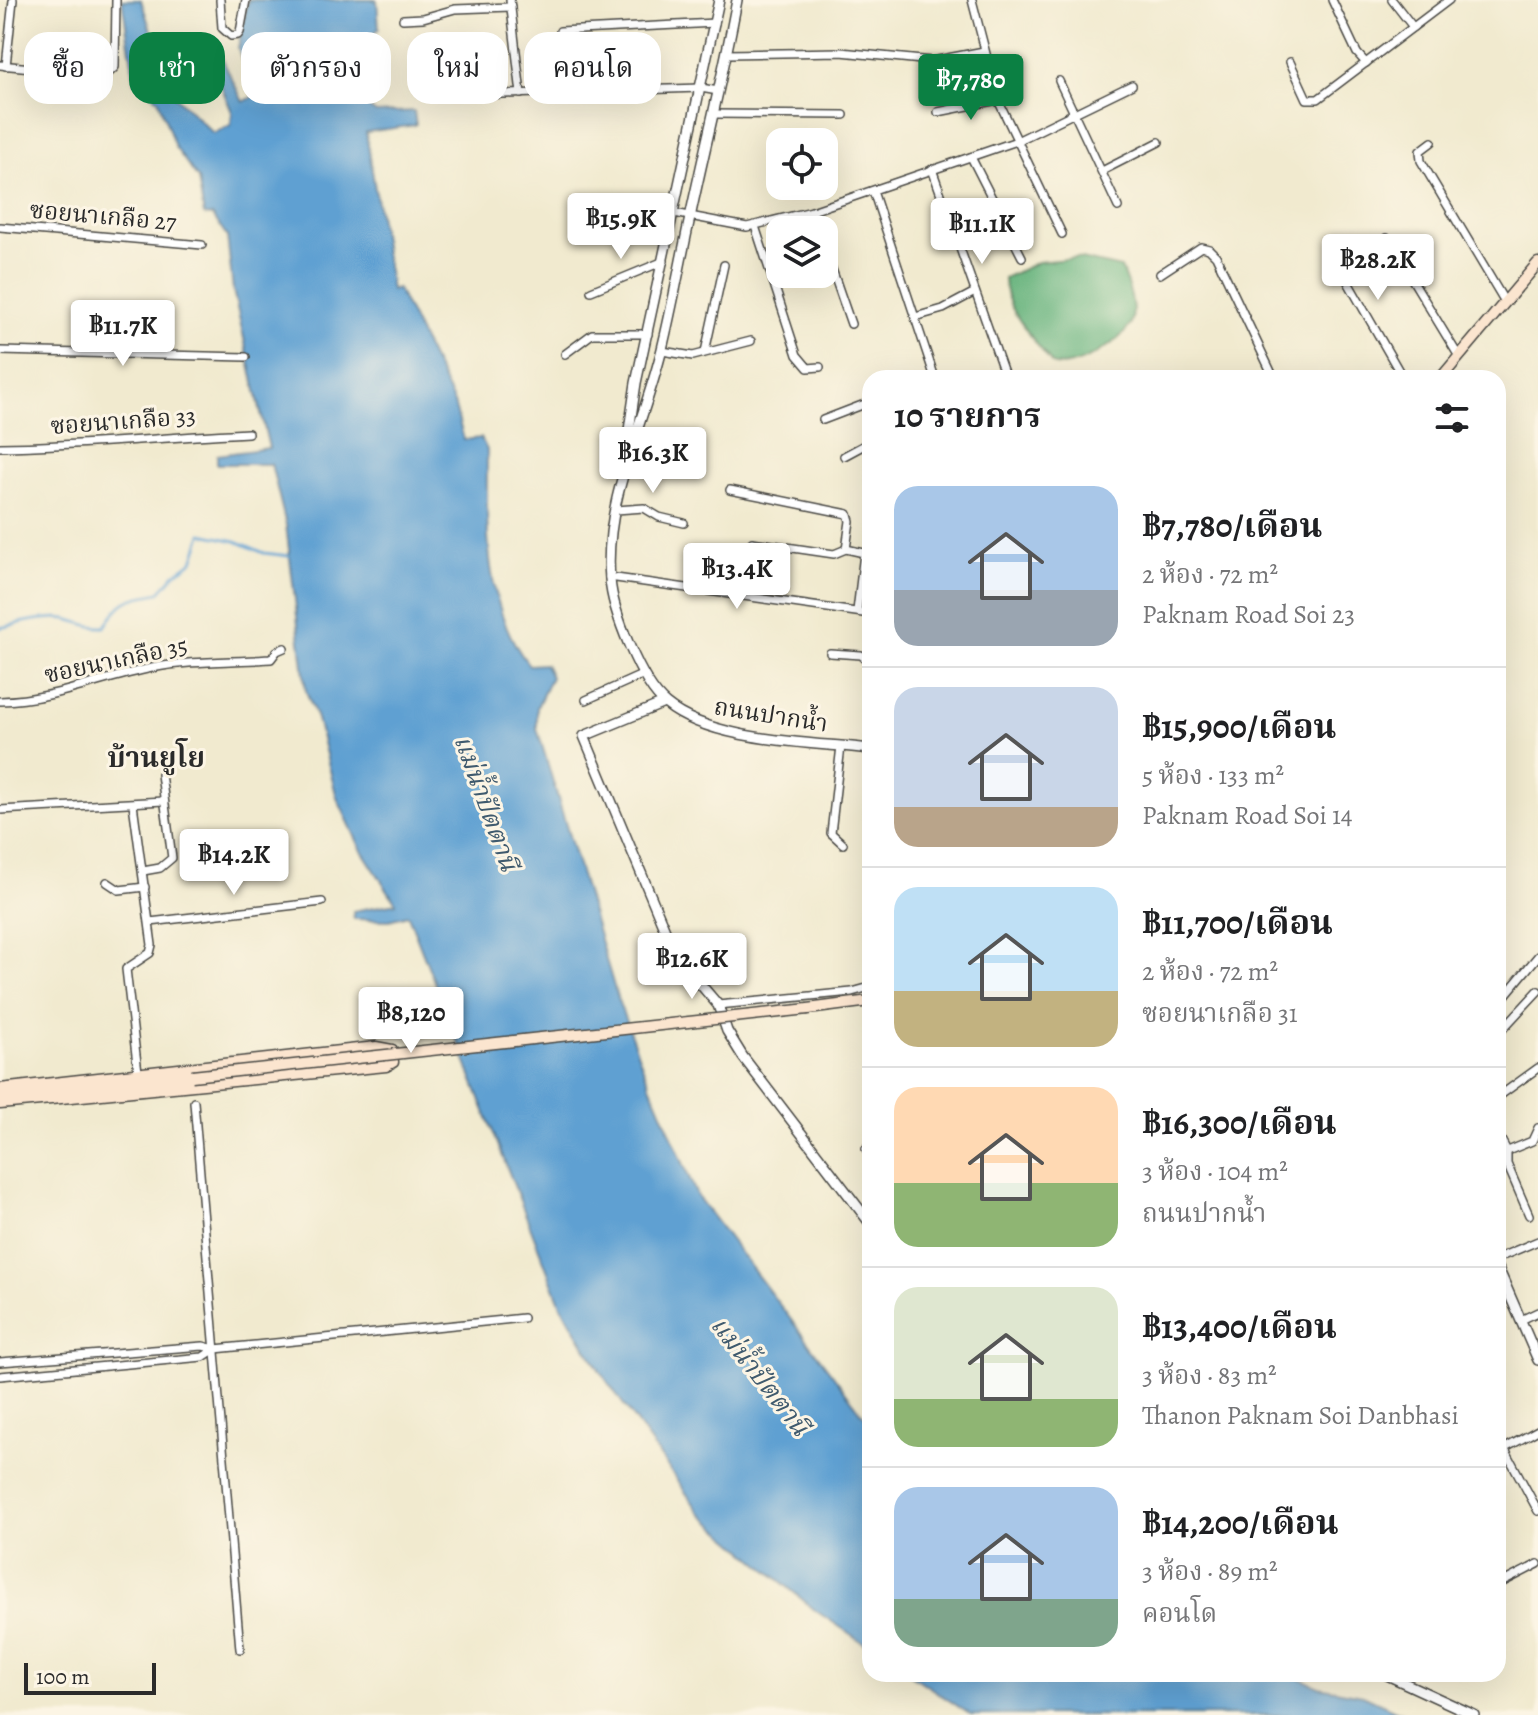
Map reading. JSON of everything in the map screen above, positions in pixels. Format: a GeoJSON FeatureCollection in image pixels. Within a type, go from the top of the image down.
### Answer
{"type":"FeatureCollection","features":[{"type":"Feature","properties":{"kind":"main road"},"geometry":{"type":"LineString","coordinates":[[1447,370],[1538,263]]}},
{"type":"Feature","properties":{"kind":"main road"},"geometry":{"type":"LineString","coordinates":[[0,1098],[862,1002]]}},
{"type":"Feature","properties":{"kind":"main road"},"geometry":{"type":"LineString","coordinates":[[0,1089],[376,1047],[392,1050],[394,1058],[386,1066],[0,1104]]}},
{"type":"Feature","properties":{"kind":"street"},"geometry":{"type":"LineString","coordinates":[[13,0],[3,66],[96,74],[115,67],[116,0]]}},
{"type":"Feature","properties":{"kind":"street"},"geometry":{"type":"LineString","coordinates":[[220,0],[222,28],[231,36],[240,32],[246,0]]}},
{"type":"Feature","properties":{"kind":"street","name":"ถนนปากน้ำ"},"geometry":{"type":"LineString","coordinates":[[622,484],[636,383],[719,0]]}},
{"type":"Feature","properties":{"kind":"street","name":"ถนนปากน้ำ"},"geometry":{"type":"LineString","coordinates":[[737,0],[662,351],[616,510],[610,544],[609,577],[623,630],[644,674],[664,703],[691,720],[720,730],[862,748]]}},
{"type":"Feature","properties":{"kind":"street"},"geometry":{"type":"LineString","coordinates":[[972,0],[998,100],[1062,234]]}},
{"type":"Feature","properties":{"kind":"street"},"geometry":{"type":"LineString","coordinates":[[1332,0],[1357,53],[1366,63]]}},
{"type":"Feature","properties":{"kind":"street"},"geometry":{"type":"LineString","coordinates":[[1392,0],[1413,27]]}},
{"type":"Feature","properties":{"kind":"street"},"geometry":{"type":"LineString","coordinates":[[1290,62],[1310,101],[1318,99],[1449,0]]}},
{"type":"Feature","properties":{"kind":"street"},"geometry":{"type":"LineString","coordinates":[[403,19],[423,18],[455,9],[510,4],[521,94]]}},
{"type":"Feature","properties":{"kind":"street"},"geometry":{"type":"LineString","coordinates":[[0,19],[11,21]]}},
{"type":"Feature","properties":{"kind":"street"},"geometry":{"type":"LineString","coordinates":[[560,31],[715,23]]}},
{"type":"Feature","properties":{"kind":"street"},"geometry":{"type":"LineString","coordinates":[[727,54],[841,52],[932,61],[984,51]]}},
{"type":"Feature","properties":{"kind":"street"},"geometry":{"type":"LineString","coordinates":[[1059,81],[1118,207]]}},
{"type":"Feature","properties":{"kind":"street"},"geometry":{"type":"LineString","coordinates":[[674,213],[733,225],[755,226],[812,211],[1017,141],[1132,85]]}},
{"type":"Feature","properties":{"kind":"street"},"geometry":{"type":"LineString","coordinates":[[508,94],[701,88],[718,91]]}},
{"type":"Feature","properties":{"kind":"street"},"geometry":{"type":"LineString","coordinates":[[938,112],[998,100]]}},
{"type":"Feature","properties":{"kind":"street"},"geometry":{"type":"LineString","coordinates":[[713,114],[844,115]]}},
{"type":"Feature","properties":{"kind":"street"},"geometry":{"type":"LineString","coordinates":[[1102,171],[1159,142]]}},
{"type":"Feature","properties":{"kind":"street"},"geometry":{"type":"LineString","coordinates":[[1432,142],[1420,151],[1421,161],[1505,302]]}},
{"type":"Feature","properties":{"kind":"street"},"geometry":{"type":"LineString","coordinates":[[971,157],[1022,257]]}},
{"type":"Feature","properties":{"kind":"street"},"geometry":{"type":"LineString","coordinates":[[932,169],[1003,370]]}},
{"type":"Feature","properties":{"kind":"street"},"geometry":{"type":"LineString","coordinates":[[873,191],[930,370]]}},
{"type":"Feature","properties":{"kind":"street"},"geometry":{"type":"LineString","coordinates":[[812,211],[814,216]]}},
{"type":"Feature","properties":{"kind":"street"},"geometry":{"type":"LineString","coordinates":[[755,226],[797,355],[808,368],[820,367]]}},
{"type":"Feature","properties":{"kind":"street","name":"ซอยนาเกลือ 27"},"geometry":{"type":"LineString","coordinates":[[0,227],[202,245]]}},
{"type":"Feature","properties":{"kind":"street"},"geometry":{"type":"LineString","coordinates":[[1387,238],[1458,355]]}},
{"type":"Feature","properties":{"kind":"street"},"geometry":{"type":"LineString","coordinates":[[1325,242],[1398,370]]}},
{"type":"Feature","properties":{"kind":"street"},"geometry":{"type":"LineString","coordinates":[[1160,274],[1201,247],[1209,249],[1216,256],[1270,370]]}},
{"type":"Feature","properties":{"kind":"street"},"geometry":{"type":"LineString","coordinates":[[591,291],[664,261]]}},
{"type":"Feature","properties":{"kind":"street"},"geometry":{"type":"LineString","coordinates":[[705,352],[724,265]]}},
{"type":"Feature","properties":{"kind":"street"},"geometry":{"type":"LineString","coordinates":[[838,286],[851,324]]}},
{"type":"Feature","properties":{"kind":"street"},"geometry":{"type":"LineString","coordinates":[[915,317],[943,309],[975,292]]}},
{"type":"Feature","properties":{"kind":"street"},"geometry":{"type":"LineString","coordinates":[[565,354],[592,334],[648,334]]}},
{"type":"Feature","properties":{"kind":"street"},"geometry":{"type":"LineString","coordinates":[[662,351],[682,356],[751,341]]}},
{"type":"Feature","properties":{"kind":"street"},"geometry":{"type":"LineString","coordinates":[[0,351],[246,357]]}},
{"type":"Feature","properties":{"kind":"street"},"geometry":{"type":"LineString","coordinates":[[823,420],[862,405]]}},
{"type":"Feature","properties":{"kind":"street","name":"ซอยนาเกลือ 33"},"geometry":{"type":"LineString","coordinates":[[0,447],[74,446],[162,437],[248,433]]}},
{"type":"Feature","properties":{"kind":"street"},"geometry":{"type":"LineString","coordinates":[[844,456],[862,446]]}},
{"type":"Feature","properties":{"kind":"street"},"geometry":{"type":"LineString","coordinates":[[730,490],[848,514],[846,549]]}},
{"type":"Feature","properties":{"kind":"street"},"geometry":{"type":"LineString","coordinates":[[616,510],[644,508],[659,517],[684,523]]}},
{"type":"Feature","properties":{"kind":"street"},"geometry":{"type":"LineString","coordinates":[[752,542],[834,554],[846,549],[862,553]]}},
{"type":"Feature","properties":{"kind":"street"},"geometry":{"type":"LineString","coordinates":[[857,611],[862,570]]}},
{"type":"Feature","properties":{"kind":"street"},"geometry":{"type":"LineString","coordinates":[[609,577],[862,612]]}},
{"type":"Feature","properties":{"kind":"street","name":"ซอยนาเกลือ 35"},"geometry":{"type":"LineString","coordinates":[[0,701],[33,699],[151,668],[228,659],[271,659],[284,648]]}},
{"type":"Feature","properties":{"kind":"street"},"geometry":{"type":"LineString","coordinates":[[830,653],[862,654]]}},
{"type":"Feature","properties":{"kind":"street"},"geometry":{"type":"LineString","coordinates":[[586,700],[644,674]]}},
{"type":"Feature","properties":{"kind":"street"},"geometry":{"type":"LineString","coordinates":[[664,703],[584,736],[667,935],[685,966],[718,1005],[727,1031],[743,1057],[862,1213]]}},
{"type":"Feature","properties":{"kind":"street"},"geometry":{"type":"LineString","coordinates":[[841,746],[831,833],[843,844]]}},
{"type":"Feature","properties":{"kind":"street"},"geometry":{"type":"LineString","coordinates":[[143,871],[160,868],[172,858],[161,774]]}},
{"type":"Feature","properties":{"kind":"street"},"geometry":{"type":"LineString","coordinates":[[0,810],[164,801]]}},
{"type":"Feature","properties":{"kind":"street"},"geometry":{"type":"LineString","coordinates":[[133,804],[150,922],[151,951],[126,969],[138,1072]]}},
{"type":"Feature","properties":{"kind":"street"},"geometry":{"type":"LineString","coordinates":[[107,882],[119,890],[145,887]]}},
{"type":"Feature","properties":{"kind":"street"},"geometry":{"type":"LineString","coordinates":[[150,922],[322,902]]}},
{"type":"Feature","properties":{"kind":"street"},"geometry":{"type":"LineString","coordinates":[[1506,994],[1538,956]]}},
{"type":"Feature","properties":{"kind":"street"},"geometry":{"type":"LineString","coordinates":[[718,1005],[862,989]]}},
{"type":"Feature","properties":{"kind":"street"},"geometry":{"type":"LineString","coordinates":[[1506,1025],[1538,991]]}},
{"type":"Feature","properties":{"kind":"street"},"geometry":{"type":"LineString","coordinates":[[1506,1091],[1538,1068]]}},
{"type":"Feature","properties":{"kind":"street"},"geometry":{"type":"LineString","coordinates":[[194,1102],[240,1649]]}},
{"type":"Feature","properties":{"kind":"street"},"geometry":{"type":"LineString","coordinates":[[1529,1215],[1507,1164],[1507,1151],[1535,1144],[1538,1128]]}},
{"type":"Feature","properties":{"kind":"street"},"geometry":{"type":"LineString","coordinates":[[1506,1255],[1538,1241]]}},
{"type":"Feature","properties":{"kind":"street"},"geometry":{"type":"LineString","coordinates":[[1506,1286],[1538,1360]]}},
{"type":"Feature","properties":{"kind":"street"},"geometry":{"type":"LineString","coordinates":[[1521,1320],[1538,1312]]}},
{"type":"Feature","properties":{"kind":"street"},"geometry":{"type":"LineString","coordinates":[[0,1362],[203,1346],[215,1349],[523,1318]]}},
{"type":"Feature","properties":{"kind":"street"},"geometry":{"type":"LineString","coordinates":[[0,1376],[203,1357],[215,1349]]}},
{"type":"Feature","properties":{"kind":"street"},"geometry":{"type":"LineString","coordinates":[[1506,1447],[1538,1430]]}},
{"type":"Feature","properties":{"kind":"street"},"geometry":{"type":"LineString","coordinates":[[1506,1458],[1538,1511]]}},
{"type":"Feature","properties":{"kind":"street"},"geometry":{"type":"LineString","coordinates":[[1506,1580],[1538,1564]]}},
{"type":"Feature","properties":{"kind":"street"},"geometry":{"type":"LineString","coordinates":[[1402,1682],[1474,1715]]}},
{"type":"Feature","properties":{"kind":"green space"},"geometry":{"type":"Polygon","coordinates":[[[1077,258],[1121,268],[1133,316],[1126,330],[1108,347],[1083,360],[1060,366],[1052,364],[1014,312],[1004,278],[1038,262],[1077,258]]]}},
{"type":"Feature","properties":{"kind":"water"},"geometry":{"type":"Polygon","coordinates":[[[122,0],[141,0],[151,32],[129,32],[129,44],[122,0]]]}},
{"type":"Feature","properties":{"kind":"water"},"geometry":{"type":"Polygon","coordinates":[[[248,0],[377,0],[379,29],[374,32],[241,32],[248,0]]]}},
{"type":"Feature","properties":{"kind":"water","name":"แม่น้ำปัตตานี"},"geometry":{"type":"Polygon","coordinates":[[[225,65],[241,104],[369,104],[376,113],[414,111],[416,125],[366,132],[391,290],[397,288],[454,403],[464,440],[481,438],[487,450],[488,534],[495,590],[514,642],[529,665],[545,664],[551,677],[537,707],[537,728],[618,1000],[643,1068],[697,1196],[862,1413],[862,1642],[816,1611],[701,1514],[600,1371],[561,1305],[408,915],[389,920],[354,919],[353,911],[396,903],[361,849],[337,798],[317,719],[306,691],[286,525],[271,464],[217,464],[217,455],[269,448],[233,290],[227,236],[213,216],[204,215],[198,179],[175,147],[160,104],[183,104],[213,133],[231,125],[232,112],[225,95],[225,65]]]}},
{"type":"Feature","properties":{"kind":"water"},"geometry":{"type":"Polygon","coordinates":[[[922,1682],[1308,1682],[1363,1695],[1406,1715],[971,1715],[922,1682]]]}},
{"type":"Feature","properties":{"kind":"waterway"},"geometry":{"type":"LineString","coordinates":[[0,628],[58,618],[105,627],[126,602],[159,593],[175,574],[193,561],[202,534],[236,541],[264,553],[289,556]]}},
{"type":"Feature","properties":{"kind":"district","name":"บ้านยูโย"},"geometry":{"type":"Point","coordinates":[156,758]}}]}
